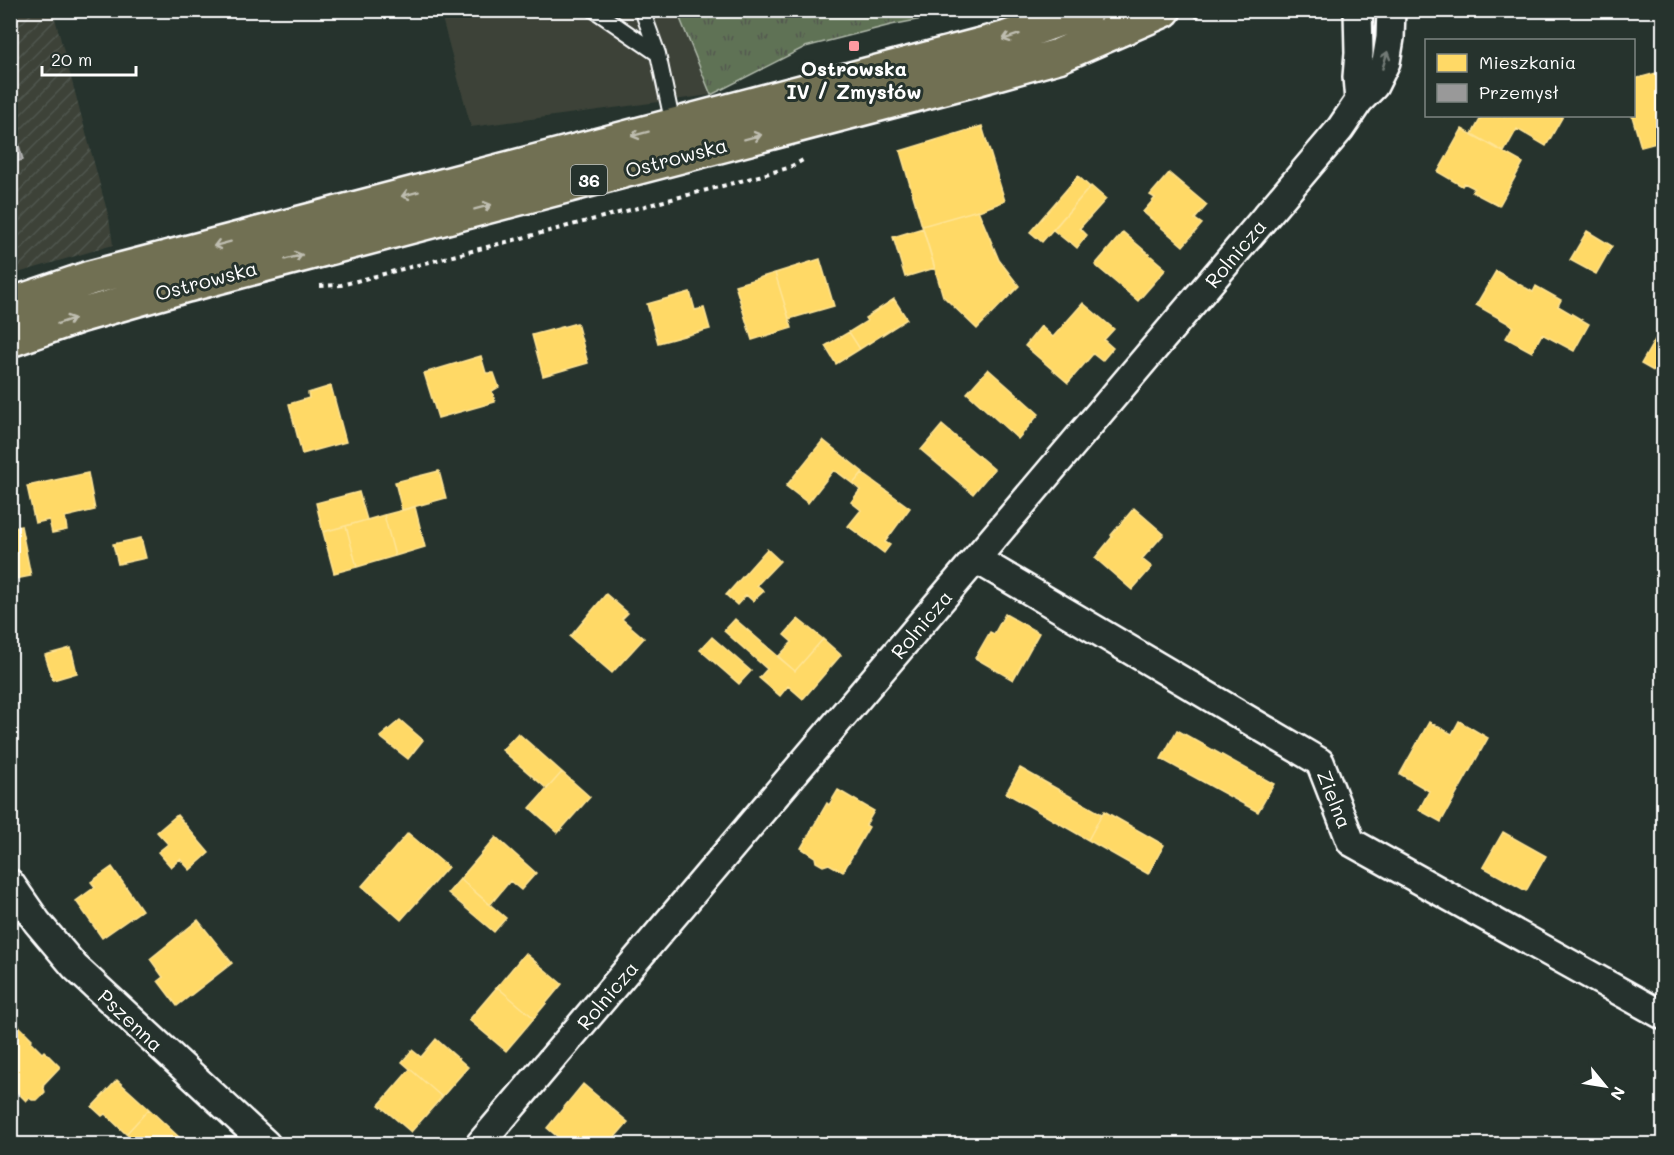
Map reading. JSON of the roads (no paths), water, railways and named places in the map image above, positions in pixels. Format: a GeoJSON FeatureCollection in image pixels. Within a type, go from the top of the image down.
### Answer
{"type":"FeatureCollection","features":[{"type":"Feature","properties":{"kind":"main road","name":"Ostrowska"},"geometry":{"type":"LineString","coordinates":[[10,305],[90,278],[995,42],[1086,10]]}},
{"type":"Feature","properties":{"kind":"main road","name":"Ostrowska"},"geometry":{"type":"LineString","coordinates":[[10,340],[90,313],[187,285],[1058,56],[1164,10]]}},
{"type":"Feature","properties":{"kind":"street"},"geometry":{"type":"LineString","coordinates":[[1358,10],[1359,100]]}},
{"type":"Feature","properties":{"kind":"street","name":"Rolnicza"},"geometry":{"type":"LineString","coordinates":[[480,1144],[1335,136],[1359,100],[1374,86],[1386,62],[1391,10]]}},
{"type":"Feature","properties":{"kind":"street","name":"Zielna"},"geometry":{"type":"LineString","coordinates":[[976,560],[1320,762],[1351,842],[1664,1016]]}},
{"type":"Feature","properties":{"kind":"street","name":"Pszenna"},"geometry":{"type":"LineString","coordinates":[[10,883],[37,922],[75,967],[266,1144]]}},
{"type":"Feature","properties":{"kind":"lane"},"geometry":{"type":"LineString","coordinates":[[594,10],[658,54]]}},
{"type":"Feature","properties":{"kind":"lane"},"geometry":{"type":"LineString","coordinates":[[642,10],[658,54],[673,125]]}},
{"type":"Feature","properties":{"kind":"place","name":"Ostrowska IV / Zmysłów"},"geometry":{"type":"Point","coordinates":[854,46]}}]}
